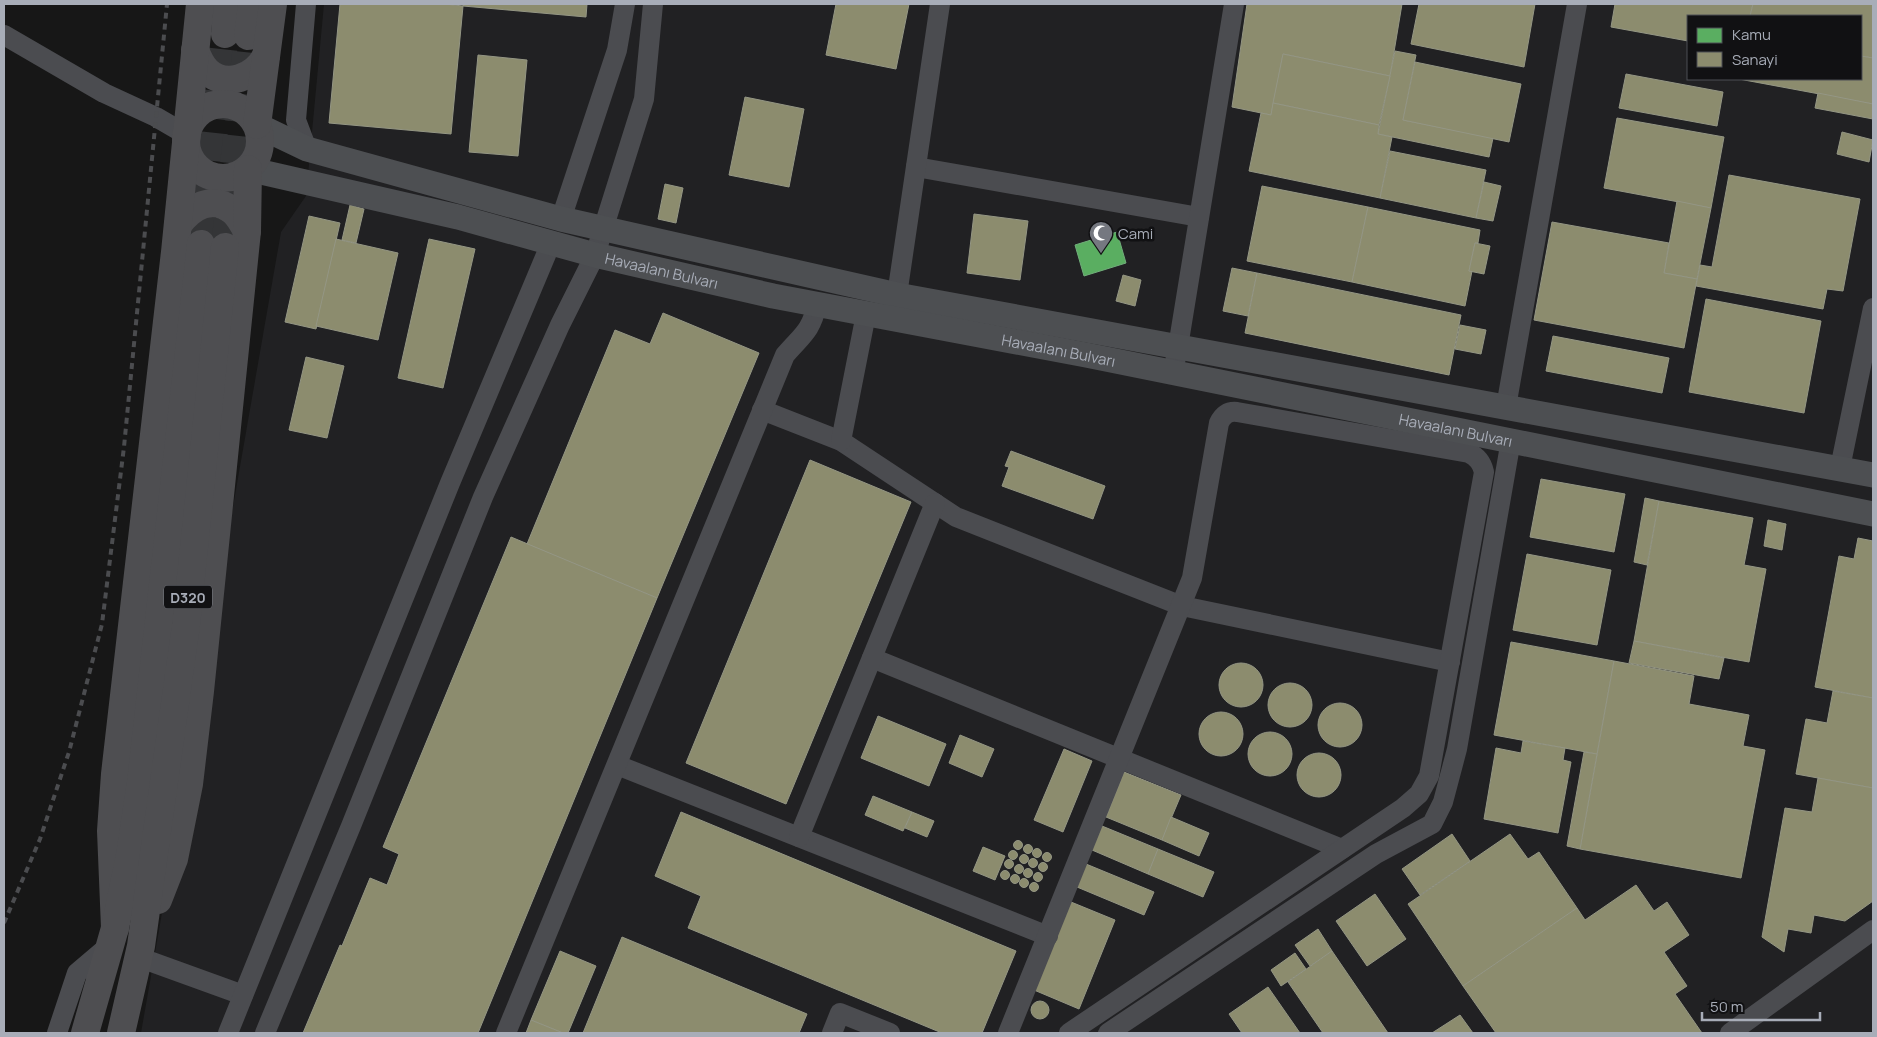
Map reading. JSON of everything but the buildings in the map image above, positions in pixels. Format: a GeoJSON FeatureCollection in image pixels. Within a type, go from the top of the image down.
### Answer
{"type":"FeatureCollection","features":[{"type":"Feature","properties":{"kind":"highway"},"geometry":{"type":"LineString","coordinates":[[112,937],[111,831],[115,774],[178,225],[200,4]]}},
{"type":"Feature","properties":{"kind":"highway"},"geometry":{"type":"LineString","coordinates":[[227,4],[236,35],[252,4]]}},
{"type":"Feature","properties":{"kind":"highway"},"geometry":{"type":"LineString","coordinates":[[257,125],[241,108],[230,104],[218,104],[207,108],[197,114],[190,124],[186,135],[186,146],[190,158],[196,167],[205,174],[216,178],[238,175],[248,169],[255,160],[260,149],[257,125],[273,4]]}},
{"type":"Feature","properties":{"kind":"highway"},"geometry":{"type":"LineString","coordinates":[[195,50],[200,63],[207,71],[224,80],[234,80],[250,73],[266,56]]}},
{"type":"Feature","properties":{"kind":"highway"},"geometry":{"type":"LineString","coordinates":[[139,951],[174,859],[189,784],[247,231],[248,169]]}},
{"type":"Feature","properties":{"kind":"highway"},"geometry":{"type":"LineString","coordinates":[[178,225],[190,210],[212,203],[220,204],[233,211],[247,231]]}},
{"type":"Feature","properties":{"kind":"highway","name":"D320"},"geometry":{"type":"LineString","coordinates":[[85,1033],[112,937],[130,855],[213,245],[186,625],[139,951],[121,1033]]}},
{"type":"Feature","properties":{"kind":"main road","name":"Havaalanı Bulvarı"},"geometry":{"type":"LineString","coordinates":[[257,125],[307,149],[561,219],[871,289],[894,307],[1173,372],[1873,514]]}},
{"type":"Feature","properties":{"kind":"main road","name":"Havaalanı Bulvarı"},"geometry":{"type":"LineString","coordinates":[[248,169],[458,217],[595,255],[866,314],[894,307],[1178,347],[1873,475]]}},
{"type":"Feature","properties":{"kind":"main road"},"geometry":{"type":"LineString","coordinates":[[551,243],[561,219]]}},
{"type":"Feature","properties":{"kind":"main road"},"geometry":{"type":"LineString","coordinates":[[817,304],[822,278]]}},
{"type":"Feature","properties":{"kind":"main road"},"geometry":{"type":"LineString","coordinates":[[866,314],[871,289]]}},
{"type":"Feature","properties":{"kind":"street"},"geometry":{"type":"LineString","coordinates":[[306,4],[296,120],[307,149]]}},
{"type":"Feature","properties":{"kind":"street"},"geometry":{"type":"LineString","coordinates":[[561,219],[617,50],[624,4]]}},
{"type":"Feature","properties":{"kind":"street"},"geometry":{"type":"LineString","coordinates":[[265,1033],[351,826],[483,497],[560,325],[595,255],[644,98],[653,4]]}},
{"type":"Feature","properties":{"kind":"street"},"geometry":{"type":"LineString","coordinates":[[894,307],[940,4]]}},
{"type":"Feature","properties":{"kind":"street"},"geometry":{"type":"LineString","coordinates":[[1173,372],[1234,4]]}},
{"type":"Feature","properties":{"kind":"street"},"geometry":{"type":"LineString","coordinates":[[1506,407],[1577,4]]}},
{"type":"Feature","properties":{"kind":"street"},"geometry":{"type":"LineString","coordinates":[[4,35],[104,93],[156,117],[186,135]]}},
{"type":"Feature","properties":{"kind":"street"},"geometry":{"type":"LineString","coordinates":[[916,167],[1200,217]]}},
{"type":"Feature","properties":{"kind":"street"},"geometry":{"type":"LineString","coordinates":[[228,1033],[447,492],[551,243]]}},
{"type":"Feature","properties":{"kind":"street"},"geometry":{"type":"LineString","coordinates":[[506,1033],[785,355],[808,331],[813,321],[817,304]]}},
{"type":"Feature","properties":{"kind":"street"},"geometry":{"type":"LineString","coordinates":[[1840,468],[1873,308]]}},
{"type":"Feature","properties":{"kind":"street"},"geometry":{"type":"LineString","coordinates":[[841,441],[866,314]]}},
{"type":"Feature","properties":{"kind":"street"},"geometry":{"type":"LineString","coordinates":[[762,410],[841,441],[956,517],[1182,606],[1450,662]]}},
{"type":"Feature","properties":{"kind":"street"},"geometry":{"type":"LineString","coordinates":[[1008,1033],[1192,578],[1220,423],[1226,414],[1237,412],[1469,453],[1479,460],[1484,472],[1429,776],[1425,786],[1412,802],[1070,1033]]}},
{"type":"Feature","properties":{"kind":"street"},"geometry":{"type":"LineString","coordinates":[[1108,1033],[1376,854],[1432,824],[1443,802],[1456,749],[1511,440]]}},
{"type":"Feature","properties":{"kind":"street"},"geometry":{"type":"LineString","coordinates":[[799,837],[935,504]]}},
{"type":"Feature","properties":{"kind":"street"},"geometry":{"type":"LineString","coordinates":[[872,658],[1342,849]]}},
{"type":"Feature","properties":{"kind":"street"},"geometry":{"type":"LineString","coordinates":[[617,765],[1048,936]]}},
{"type":"Feature","properties":{"kind":"street"},"geometry":{"type":"LineString","coordinates":[[1730,1033],[1873,930]]}},
{"type":"Feature","properties":{"kind":"street"},"geometry":{"type":"LineString","coordinates":[[57,1033],[76,973],[112,937]]}},
{"type":"Feature","properties":{"kind":"street"},"geometry":{"type":"LineString","coordinates":[[139,951],[243,994]]}},
{"type":"Feature","properties":{"kind":"street"},"geometry":{"type":"LineString","coordinates":[[832,1033],[840,1013],[890,1033]]}},
{"type":"Feature","properties":{"kind":"shaded area"},"geometry":{"type":"Polygon","coordinates":[[[324,4],[1873,4],[1873,1033],[141,1033],[281,232],[306,196],[324,4]]]}},
{"type":"Feature","properties":{"kind":"tunnel"},"geometry":{"type":"LineString","coordinates":[[201,244],[225,34]]}},
{"type":"Feature","properties":{"kind":"tunnel"},"geometry":{"type":"LineString","coordinates":[[225,247],[248,36]]}},
{"type":"Feature","properties":{"kind":"railway"},"geometry":{"type":"LineString","coordinates":[[4,923],[40,839],[69,752],[102,624],[124,447],[167,4]]}},
{"type":"Feature","properties":{"kind":"place","name":"Cami"},"geometry":{"type":"Point","coordinates":[1101,254]}}]}
